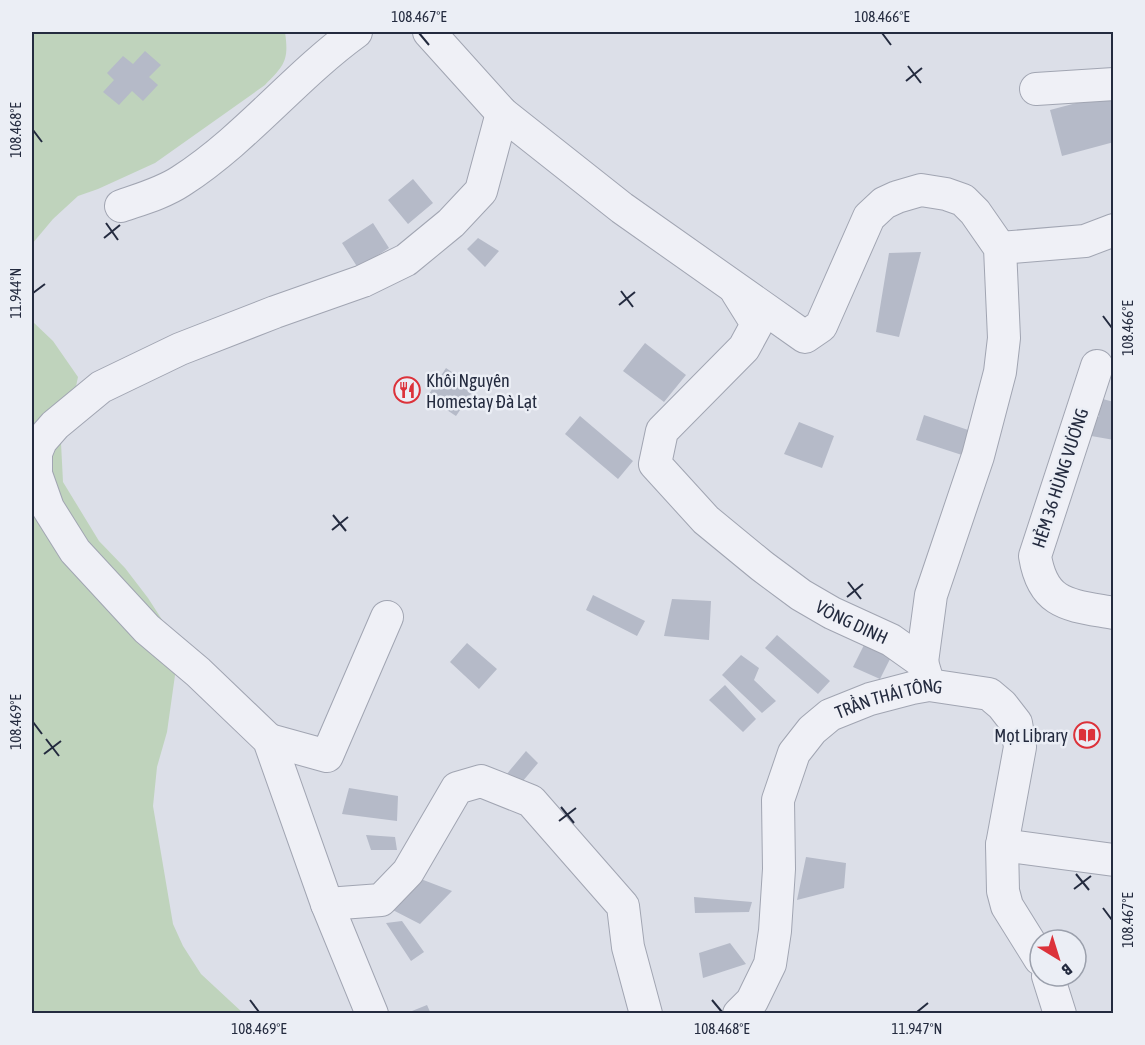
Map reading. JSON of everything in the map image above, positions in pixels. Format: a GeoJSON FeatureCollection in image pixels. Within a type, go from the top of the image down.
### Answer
{"type":"FeatureCollection","features":[{"type":"Feature","properties":{"kind":"street"},"geometry":{"type":"LineString","coordinates":[[429,32],[502,113],[622,208],[805,337],[821,326],[869,217],[884,203],[921,190],[946,194],[963,200],[975,212],[1000,248],[1004,338],[1000,372],[978,456],[931,596],[926,674]]}},
{"type":"Feature","properties":{"kind":"street"},"geometry":{"type":"LineString","coordinates":[[121,206],[171,186],[201,167],[249,127],[338,36]]}},
{"type":"Feature","properties":{"kind":"street"},"geometry":{"type":"LineString","coordinates":[[1036,89],[1113,84]]}},
{"type":"Feature","properties":{"kind":"street"},"geometry":{"type":"LineString","coordinates":[[372,1014],[327,904],[269,740],[198,672],[147,629],[75,551],[45,500],[36,474],[36,453],[41,441],[55,425],[101,387],[180,349],[363,281],[406,260],[451,223],[481,190],[502,113]]}},
{"type":"Feature","properties":{"kind":"street"},"geometry":{"type":"LineString","coordinates":[[1000,248],[1085,241],[1113,230]]}},
{"type":"Feature","properties":{"kind":"street","name":"VÒNG DINH"},"geometry":{"type":"LineString","coordinates":[[733,287],[757,324],[744,348],[662,431],[655,464],[706,520],[762,566],[801,595],[857,626],[891,640],[926,674]]}},
{"type":"Feature","properties":{"kind":"street","name":"HẺM 36 HÙNG VƯƠNG"},"geometry":{"type":"LineString","coordinates":[[1097,366],[1035,556],[1037,572],[1055,599],[1113,614]]}},
{"type":"Feature","properties":{"kind":"street"},"geometry":{"type":"LineString","coordinates":[[269,740],[327,756],[387,617]]}},
{"type":"Feature","properties":{"kind":"street","name":"TRẦN THÁI TÔNG"},"geometry":{"type":"LineString","coordinates":[[739,1014],[752,1001],[770,964],[775,931],[779,869],[778,800],[794,753],[812,730],[830,715],[926,674],[988,694],[1002,705],[1016,723],[1020,747],[1002,845],[1003,891],[1007,906],[1028,940]]}},
{"type":"Feature","properties":{"kind":"street"},"geometry":{"type":"LineString","coordinates":[[327,904],[381,900],[408,872],[457,788],[481,781],[531,801],[623,906],[628,947],[646,1014]]}},
{"type":"Feature","properties":{"kind":"street"},"geometry":{"type":"LineString","coordinates":[[1002,845],[1113,860]]}},
{"type":"Feature","properties":{"kind":"street"},"geometry":{"type":"LineString","coordinates":[[1052,988],[1060,1014]]}},
{"type":"Feature","properties":{"kind":"green space"},"geometry":{"type":"Polygon","coordinates":[[[32,32],[285,32],[286,56],[281,67],[265,85],[155,163],[78,196],[53,219],[32,244],[32,32]]]}},
{"type":"Feature","properties":{"kind":"green space"},"geometry":{"type":"Polygon","coordinates":[[[32,321],[53,341],[78,377],[61,443],[63,482],[99,541],[125,568],[168,629],[176,668],[167,732],[157,767],[153,806],[173,924],[183,946],[201,974],[243,1013],[32,1013],[32,321]]]}},
{"type":"Feature","properties":{"kind":"building"},"geometry":{"type":"Polygon","coordinates":[[[145,51],[161,65],[149,77],[158,85],[143,101],[132,91],[119,105],[103,92],[114,80],[107,73],[123,56],[133,64],[145,51]]]}},
{"type":"Feature","properties":{"kind":"building"},"geometry":{"type":"Polygon","coordinates":[[[1114,93],[1114,142],[1062,156],[1050,110],[1114,93]]]}},
{"type":"Feature","properties":{"kind":"building"},"geometry":{"type":"Polygon","coordinates":[[[413,179],[433,203],[408,224],[388,200],[413,179]]]}},
{"type":"Feature","properties":{"kind":"building"},"geometry":{"type":"Polygon","coordinates":[[[373,223],[389,248],[358,268],[342,243],[373,223]]]}},
{"type":"Feature","properties":{"kind":"building"},"geometry":{"type":"Polygon","coordinates":[[[478,238],[499,251],[485,267],[467,249],[478,238]]]}},
{"type":"Feature","properties":{"kind":"building"},"geometry":{"type":"Polygon","coordinates":[[[921,252],[899,337],[876,332],[889,253],[921,252]]]}},
{"type":"Feature","properties":{"kind":"building"},"geometry":{"type":"Polygon","coordinates":[[[645,343],[686,375],[664,402],[623,371],[645,343]]]}},
{"type":"Feature","properties":{"kind":"building"},"geometry":{"type":"Polygon","coordinates":[[[446,368],[475,388],[456,416],[427,397],[446,368]]]}},
{"type":"Feature","properties":{"kind":"building"},"geometry":{"type":"Polygon","coordinates":[[[1099,398],[1114,402],[1114,440],[1080,434],[1087,413],[1099,417],[1099,398]]]}},
{"type":"Feature","properties":{"kind":"building"},"geometry":{"type":"Polygon","coordinates":[[[924,415],[974,432],[965,456],[916,440],[924,415]]]}},
{"type":"Feature","properties":{"kind":"building"},"geometry":{"type":"Polygon","coordinates":[[[580,416],[633,461],[618,479],[565,434],[580,416]]]}},
{"type":"Feature","properties":{"kind":"building"},"geometry":{"type":"Polygon","coordinates":[[[799,422],[834,436],[822,468],[784,454],[799,422]]]}},
{"type":"Feature","properties":{"kind":"building"},"geometry":{"type":"Polygon","coordinates":[[[593,595],[645,621],[637,636],[586,610],[593,595]]]}},
{"type":"Feature","properties":{"kind":"building"},"geometry":{"type":"Polygon","coordinates":[[[672,599],[711,601],[709,640],[664,636],[672,599]]]}},
{"type":"Feature","properties":{"kind":"building"},"geometry":{"type":"Polygon","coordinates":[[[777,635],[830,681],[818,694],[765,648],[777,635]]]}},
{"type":"Feature","properties":{"kind":"building"},"geometry":{"type":"Polygon","coordinates":[[[467,643],[497,669],[479,689],[450,662],[467,643]]]}},
{"type":"Feature","properties":{"kind":"building"},"geometry":{"type":"Polygon","coordinates":[[[864,645],[891,657],[880,679],[853,667],[864,645]]]}},
{"type":"Feature","properties":{"kind":"building"},"geometry":{"type":"Polygon","coordinates":[[[741,655],[759,668],[754,680],[776,701],[762,713],[722,675],[741,655]]]}},
{"type":"Feature","properties":{"kind":"building"},"geometry":{"type":"Polygon","coordinates":[[[725,685],[756,719],[743,732],[709,700],[725,685]]]}},
{"type":"Feature","properties":{"kind":"building"},"geometry":{"type":"Polygon","coordinates":[[[526,751],[538,763],[517,788],[501,781],[526,751]]]}},
{"type":"Feature","properties":{"kind":"building"},"geometry":{"type":"Polygon","coordinates":[[[349,788],[398,796],[397,821],[342,814],[349,788]]]}},
{"type":"Feature","properties":{"kind":"building"},"geometry":{"type":"Polygon","coordinates":[[[366,835],[395,837],[397,850],[371,850],[366,835]]]}},
{"type":"Feature","properties":{"kind":"building"},"geometry":{"type":"Polygon","coordinates":[[[806,857],[846,863],[844,888],[797,900],[806,857]]]}},
{"type":"Feature","properties":{"kind":"building"},"geometry":{"type":"Polygon","coordinates":[[[413,876],[452,891],[420,924],[385,906],[413,876]]]}},
{"type":"Feature","properties":{"kind":"building"},"geometry":{"type":"Polygon","coordinates":[[[694,897],[752,902],[749,912],[695,913],[694,897]]]}},
{"type":"Feature","properties":{"kind":"building"},"geometry":{"type":"Polygon","coordinates":[[[402,921],[424,952],[411,961],[386,923],[402,921]]]}},
{"type":"Feature","properties":{"kind":"building"},"geometry":{"type":"Polygon","coordinates":[[[730,943],[746,964],[703,978],[699,953],[730,943]]]}},
{"type":"Feature","properties":{"kind":"building"},"geometry":{"type":"Polygon","coordinates":[[[427,1005],[431,1014],[407,1014],[407,1013],[427,1005]]]}},
{"type":"Feature","properties":{"kind":"place","name":"Khôi Nguyên Homestay Đà Lạt"},"geometry":{"type":"Point","coordinates":[407,390]}},
{"type":"Feature","properties":{"kind":"place","name":"Mọt Library"},"geometry":{"type":"Point","coordinates":[1087,735]}}]}
